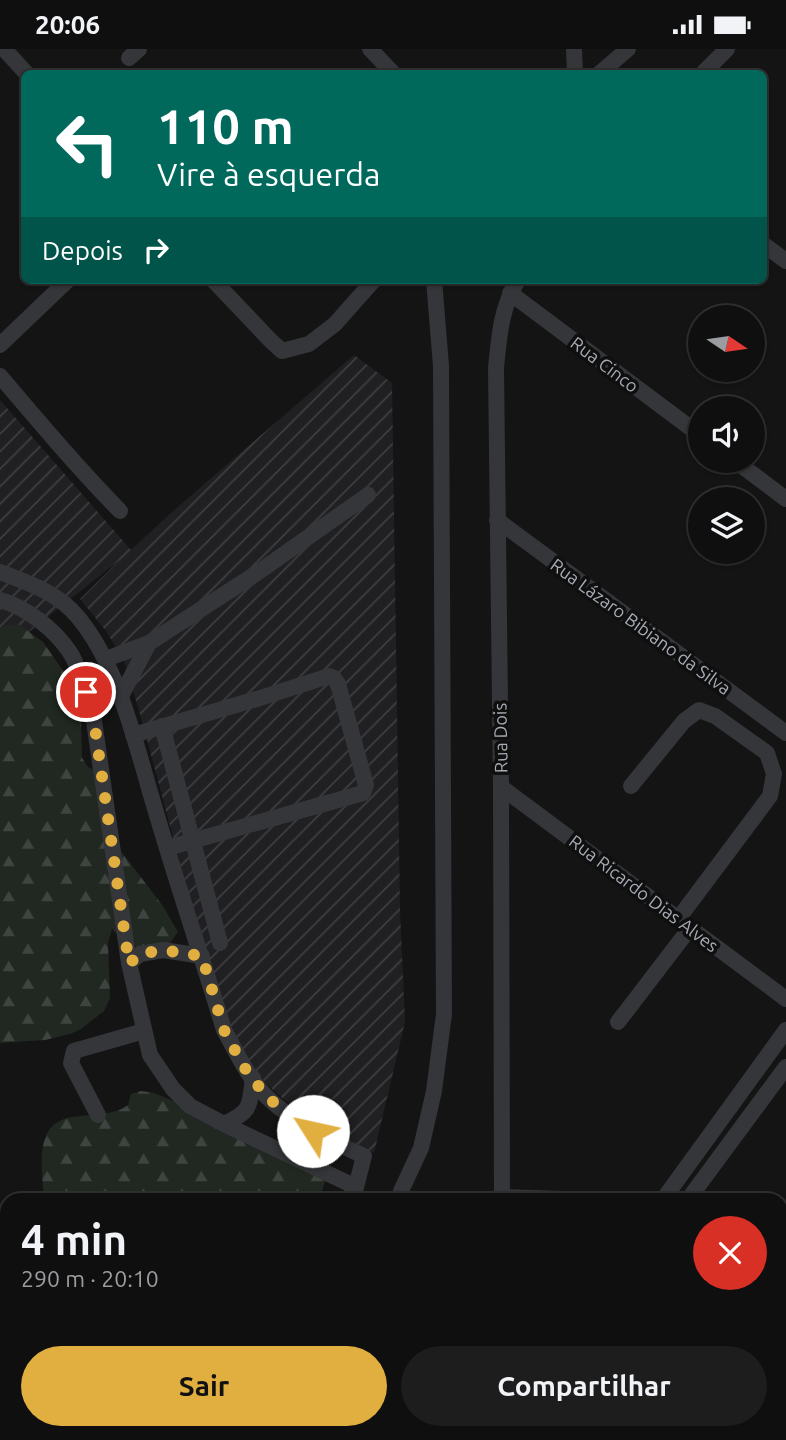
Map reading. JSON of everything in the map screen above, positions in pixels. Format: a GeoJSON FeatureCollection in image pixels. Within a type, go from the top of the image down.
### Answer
{"type":"FeatureCollection","features":[{"type":"Feature","properties":{"kind":"street"},"geometry":{"type":"LineString","coordinates":[[370,49],[390,70]]}},
{"type":"Feature","properties":{"kind":"street"},"geometry":{"type":"LineString","coordinates":[[574,49],[575,70]]}},
{"type":"Feature","properties":{"kind":"street"},"geometry":{"type":"LineString","coordinates":[[604,70],[628,49]]}},
{"type":"Feature","properties":{"kind":"street"},"geometry":{"type":"LineString","coordinates":[[706,70],[727,49]]}},
{"type":"Feature","properties":{"kind":"street"},"geometry":{"type":"LineString","coordinates":[[6,51],[23,70]]}},
{"type":"Feature","properties":{"kind":"street"},"geometry":{"type":"LineString","coordinates":[[767,247],[786,261]]}},
{"type":"Feature","properties":{"kind":"street"},"geometry":{"type":"LineString","coordinates":[[0,345],[64,284]]}},
{"type":"Feature","properties":{"kind":"street"},"geometry":{"type":"LineString","coordinates":[[217,284],[282,351],[309,344],[335,324],[370,284]]}},
{"type":"Feature","properties":{"kind":"street"},"geometry":{"type":"LineString","coordinates":[[401,1191],[421,1148],[434,1091],[444,1014],[441,366],[434,284]]}},
{"type":"Feature","properties":{"kind":"street","name":"Rua Cinco"},"geometry":{"type":"LineString","coordinates":[[514,287],[688,425]]}},
{"type":"Feature","properties":{"kind":"street","name":"Rua Dois"},"geometry":{"type":"LineString","coordinates":[[502,1193],[496,368],[501,323],[514,287]]}},
{"type":"Feature","properties":{"kind":"street"},"geometry":{"type":"LineString","coordinates":[[0,376],[100,492],[120,510]]}},
{"type":"Feature","properties":{"kind":"street"},"geometry":{"type":"LineString","coordinates":[[751,473],[786,499]]}},
{"type":"Feature","properties":{"kind":"street"},"geometry":{"type":"LineString","coordinates":[[106,659],[149,643],[260,571],[368,495]]}},
{"type":"Feature","properties":{"kind":"street","name":"Rua Lázaro Bibiano da Silva"},"geometry":{"type":"LineString","coordinates":[[497,520],[786,733]]}},
{"type":"Feature","properties":{"kind":"street"},"geometry":{"type":"LineString","coordinates":[[0,572],[54,595],[76,614],[98,643],[133,735],[224,1030],[244,1067],[266,1096],[298,1122],[328,1140],[364,1156],[351,1193],[190,1105],[173,1089],[150,1055],[129,964],[92,707],[70,652],[40,621],[11,603],[0,600]]}},
{"type":"Feature","properties":{"kind":"street"},"geometry":{"type":"LineString","coordinates":[[57,637],[76,614]]}},
{"type":"Feature","properties":{"kind":"street"},"geometry":{"type":"LineString","coordinates":[[120,698],[149,643]]}},
{"type":"Feature","properties":{"kind":"street"},"geometry":{"type":"LineString","coordinates":[[133,735],[329,676],[338,684],[366,785],[363,793],[167,848]]}},
{"type":"Feature","properties":{"kind":"street"},"geometry":{"type":"LineString","coordinates":[[618,1022],[770,796],[774,773],[767,753],[715,716],[699,710],[684,721],[631,786]]}},
{"type":"Feature","properties":{"kind":"street"},"geometry":{"type":"LineString","coordinates":[[162,726],[220,943]]}},
{"type":"Feature","properties":{"kind":"street"},"geometry":{"type":"LineString","coordinates":[[148,784],[175,776]]}},
{"type":"Feature","properties":{"kind":"street","name":"Rua Ricardo Dias Alves"},"geometry":{"type":"LineString","coordinates":[[501,787],[786,999]]}},
{"type":"Feature","properties":{"kind":"street"},"geometry":{"type":"LineString","coordinates":[[185,904],[208,898]]}},
{"type":"Feature","properties":{"kind":"street"},"geometry":{"type":"LineString","coordinates":[[129,964],[139,954],[163,950],[202,956]]}},
{"type":"Feature","properties":{"kind":"street"},"geometry":{"type":"LineString","coordinates":[[668,1193],[786,1030]]}},
{"type":"Feature","properties":{"kind":"street"},"geometry":{"type":"LineString","coordinates":[[98,1115],[71,1063],[74,1051],[144,1031]]}},
{"type":"Feature","properties":{"kind":"street"},"geometry":{"type":"LineString","coordinates":[[693,1193],[786,1067]]}},
{"type":"Feature","properties":{"kind":"street"},"geometry":{"type":"LineString","coordinates":[[224,1124],[242,1116],[248,1108],[253,1078]]}},
{"type":"Feature","properties":{"kind":"shaded area"},"geometry":{"type":"Polygon","coordinates":[[[354,355],[392,383],[400,910],[405,1022],[374,1153],[310,1121],[246,1063],[227,1031],[124,660],[106,631],[80,599],[122,558],[0,655],[0,400],[131,550],[354,355]]]}},
{"type":"Feature","properties":{"kind":"green space"},"geometry":{"type":"Polygon","coordinates":[[[18,624],[43,642],[66,675],[81,719],[82,758],[88,767],[99,772],[120,850],[163,906],[178,932],[170,943],[145,950],[125,942],[112,929],[108,943],[110,998],[104,1011],[70,1034],[45,1040],[0,1043],[0,627],[18,624]]]}},
{"type":"Feature","properties":{"kind":"green space"},"geometry":{"type":"Polygon","coordinates":[[[141,1091],[154,1093],[220,1120],[246,1126],[321,1172],[325,1182],[321,1193],[43,1193],[42,1159],[49,1129],[69,1118],[120,1110],[128,1105],[131,1094],[141,1091]]]}},
{"type":"Feature","properties":{"kind":"route"},"geometry":{"type":"LineString","coordinates":[[86,692],[92,707],[129,964],[139,954],[163,950],[202,956],[224,1030],[244,1067],[266,1096],[313,1131]]}}]}
